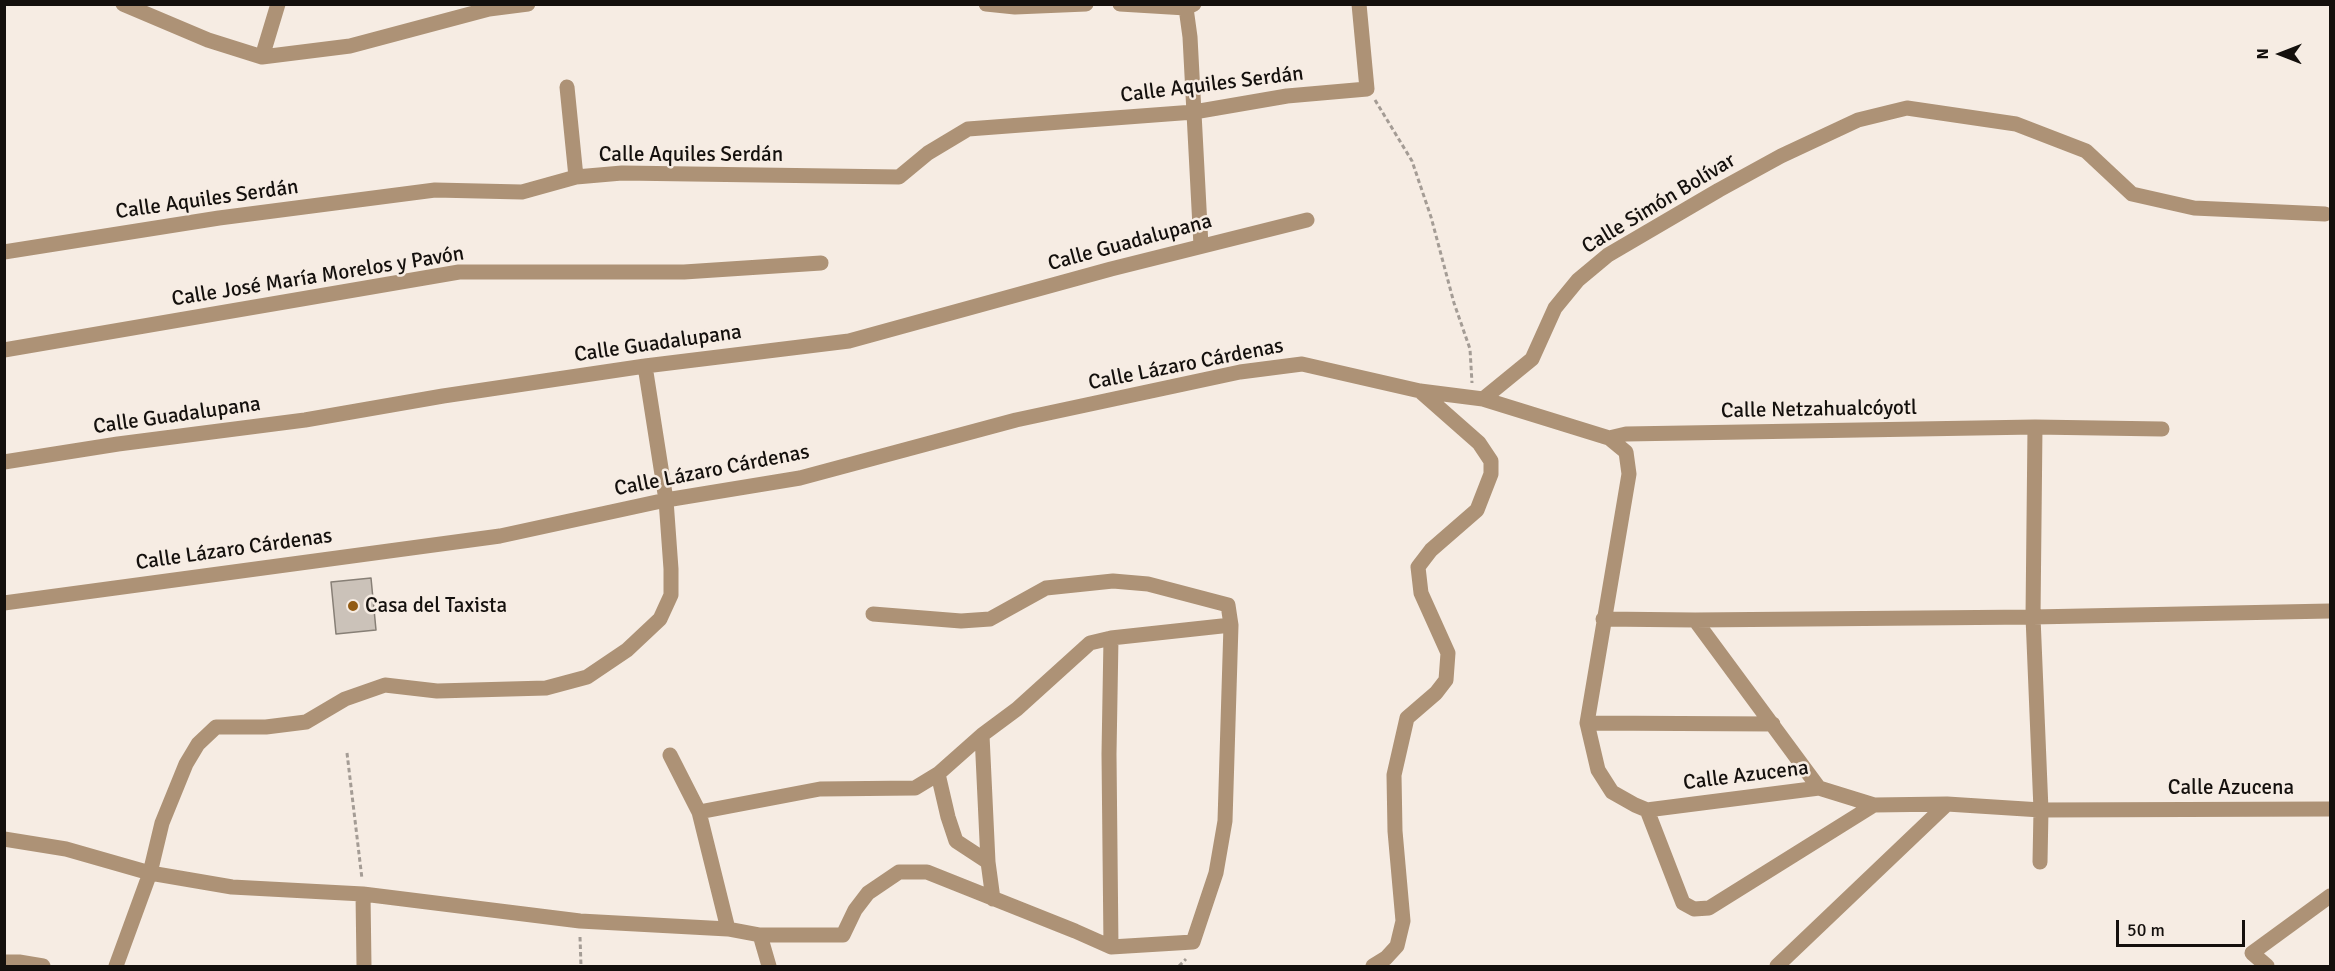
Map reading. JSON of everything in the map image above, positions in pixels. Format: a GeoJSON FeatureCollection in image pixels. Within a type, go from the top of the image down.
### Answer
{"type":"FeatureCollection","features":[{"type":"Feature","properties":{"kind":"street"},"geometry":{"type":"LineString","coordinates":[[123,4],[208,40],[262,57],[350,46],[489,9],[528,4]]}},
{"type":"Feature","properties":{"kind":"street"},"geometry":{"type":"LineString","coordinates":[[262,57],[278,4]]}},
{"type":"Feature","properties":{"kind":"street"},"geometry":{"type":"LineString","coordinates":[[986,4],[1016,7],[1086,4]]}},
{"type":"Feature","properties":{"kind":"street"},"geometry":{"type":"LineString","coordinates":[[1120,4],[1190,6],[1201,246]]}},
{"type":"Feature","properties":{"kind":"street"},"geometry":{"type":"LineString","coordinates":[[1359,4],[1367,89]]}},
{"type":"Feature","properties":{"kind":"street"},"geometry":{"type":"LineString","coordinates":[[567,87],[576,177]]}},
{"type":"Feature","properties":{"kind":"street","name":"Calle Aquiles Serdán"},"geometry":{"type":"LineString","coordinates":[[4,252],[219,218],[435,190],[522,192],[576,177],[622,173],[899,177],[927,153],[968,129],[1194,112],[1287,96],[1367,89]]}},
{"type":"Feature","properties":{"kind":"street","name":"Calle Simón Bolívar"},"geometry":{"type":"LineString","coordinates":[[1478,399],[1532,358],[1555,308],[1578,280],[1608,255],[1719,189],[1781,156],[1858,120],[1906,108],[2016,124],[2086,151],[2132,194],[2194,208],[2325,214]]}},
{"type":"Feature","properties":{"kind":"street","name":"Calle Guadalupana"},"geometry":{"type":"LineString","coordinates":[[4,462],[118,444],[305,420],[645,366],[849,341],[1201,246],[1307,220]]}},
{"type":"Feature","properties":{"kind":"street","name":"Calle José María Morelos y Pavón"},"geometry":{"type":"LineString","coordinates":[[4,350],[459,272],[684,272],[821,264]]}},
{"type":"Feature","properties":{"kind":"street","name":"Calle Lázaro Cárdenas"},"geometry":{"type":"LineString","coordinates":[[4,603],[500,536],[666,500],[800,478],[1016,420],[1240,372],[1302,364],[1420,391],[1478,399]]}},
{"type":"Feature","properties":{"kind":"street"},"geometry":{"type":"LineString","coordinates":[[116,966],[150,873],[162,823],[186,764],[198,744],[216,727],[266,727],[306,722],[345,699],[385,686],[437,692],[546,688],[587,677],[627,650],[660,619],[671,595],[666,500],[645,366]]}},
{"type":"Feature","properties":{"kind":"street"},"geometry":{"type":"LineString","coordinates":[[1373,966],[1386,958],[1397,946],[1403,921],[1395,831],[1394,775],[1407,718],[1436,693],[1446,680],[1448,653],[1421,593],[1418,567],[1431,550],[1477,510],[1491,474],[1491,461],[1479,443],[1420,391]]}},
{"type":"Feature","properties":{"kind":"street","name":"Calle Netzahualcóyotl"},"geometry":{"type":"LineString","coordinates":[[1478,399],[1609,438],[1626,434],[2035,427],[2162,429]]}},
{"type":"Feature","properties":{"kind":"street"},"geometry":{"type":"LineString","coordinates":[[2035,427],[2033,618],[2041,810],[2040,862]]}},
{"type":"Feature","properties":{"kind":"street"},"geometry":{"type":"LineString","coordinates":[[1609,438],[1626,452],[1629,474],[1587,723],[1598,770],[1612,792],[1647,810],[1683,903],[1694,909],[1709,908],[1874,805]]}},
{"type":"Feature","properties":{"kind":"street"},"geometry":{"type":"LineString","coordinates":[[4,839],[66,849],[150,873],[232,887],[363,894],[580,921],[728,929],[760,935],[843,935],[855,910],[868,893],[899,872],[927,872],[1112,947],[1193,942],[1216,873],[1225,821],[1231,625],[1228,605],[1148,584],[1113,581],[1046,588],[990,619],[961,621],[873,614]]}},
{"type":"Feature","properties":{"kind":"street"},"geometry":{"type":"LineString","coordinates":[[1603,619],[1695,621],[2033,618],[2331,611]]}},
{"type":"Feature","properties":{"kind":"street"},"geometry":{"type":"LineString","coordinates":[[1695,621],[1819,788]]}},
{"type":"Feature","properties":{"kind":"street"},"geometry":{"type":"LineString","coordinates":[[699,812],[820,789],[915,788],[938,774],[982,735],[1017,709],[1090,643],[1112,638],[1231,625]]}},
{"type":"Feature","properties":{"kind":"street"},"geometry":{"type":"LineString","coordinates":[[1112,638],[1109,766],[1112,947]]}},
{"type":"Feature","properties":{"kind":"street"},"geometry":{"type":"LineString","coordinates":[[1587,723],[1773,724]]}},
{"type":"Feature","properties":{"kind":"street"},"geometry":{"type":"LineString","coordinates":[[982,735],[988,862],[993,899]]}},
{"type":"Feature","properties":{"kind":"street"},"geometry":{"type":"LineString","coordinates":[[670,755],[699,812],[728,929]]}},
{"type":"Feature","properties":{"kind":"street"},"geometry":{"type":"LineString","coordinates":[[938,774],[948,818],[956,840],[988,862]]}},
{"type":"Feature","properties":{"kind":"street","name":"Calle Azucena"},"geometry":{"type":"LineString","coordinates":[[1647,810],[1819,788],[1874,805],[1947,804],[2041,810],[2331,809]]}},
{"type":"Feature","properties":{"kind":"street"},"geometry":{"type":"LineString","coordinates":[[1777,966],[1947,804]]}},
{"type":"Feature","properties":{"kind":"street"},"geometry":{"type":"LineString","coordinates":[[363,894],[364,966]]}},
{"type":"Feature","properties":{"kind":"street"},"geometry":{"type":"LineString","coordinates":[[2267,966],[2252,953],[2331,896]]}},
{"type":"Feature","properties":{"kind":"street"},"geometry":{"type":"LineString","coordinates":[[760,935],[769,966]]}},
{"type":"Feature","properties":{"kind":"street"},"geometry":{"type":"LineString","coordinates":[[4,963],[19,962],[43,966]]}},
{"type":"Feature","properties":{"kind":"path"},"geometry":{"type":"LineString","coordinates":[[1367,89],[1412,161],[1470,349],[1478,399]]}},
{"type":"Feature","properties":{"kind":"path"},"geometry":{"type":"LineString","coordinates":[[347,753],[363,894]]}},
{"type":"Feature","properties":{"kind":"path"},"geometry":{"type":"LineString","coordinates":[[580,921],[580,966]]}},
{"type":"Feature","properties":{"kind":"building","name":"Casa del Taxista"},"geometry":{"type":"Polygon","coordinates":[[[371,578],[376,630],[336,634],[331,582],[371,578]]]}},
{"type":"Feature","properties":{"kind":"place","name":"Casa del Taxista"},"geometry":{"type":"Point","coordinates":[353,606]}}]}
